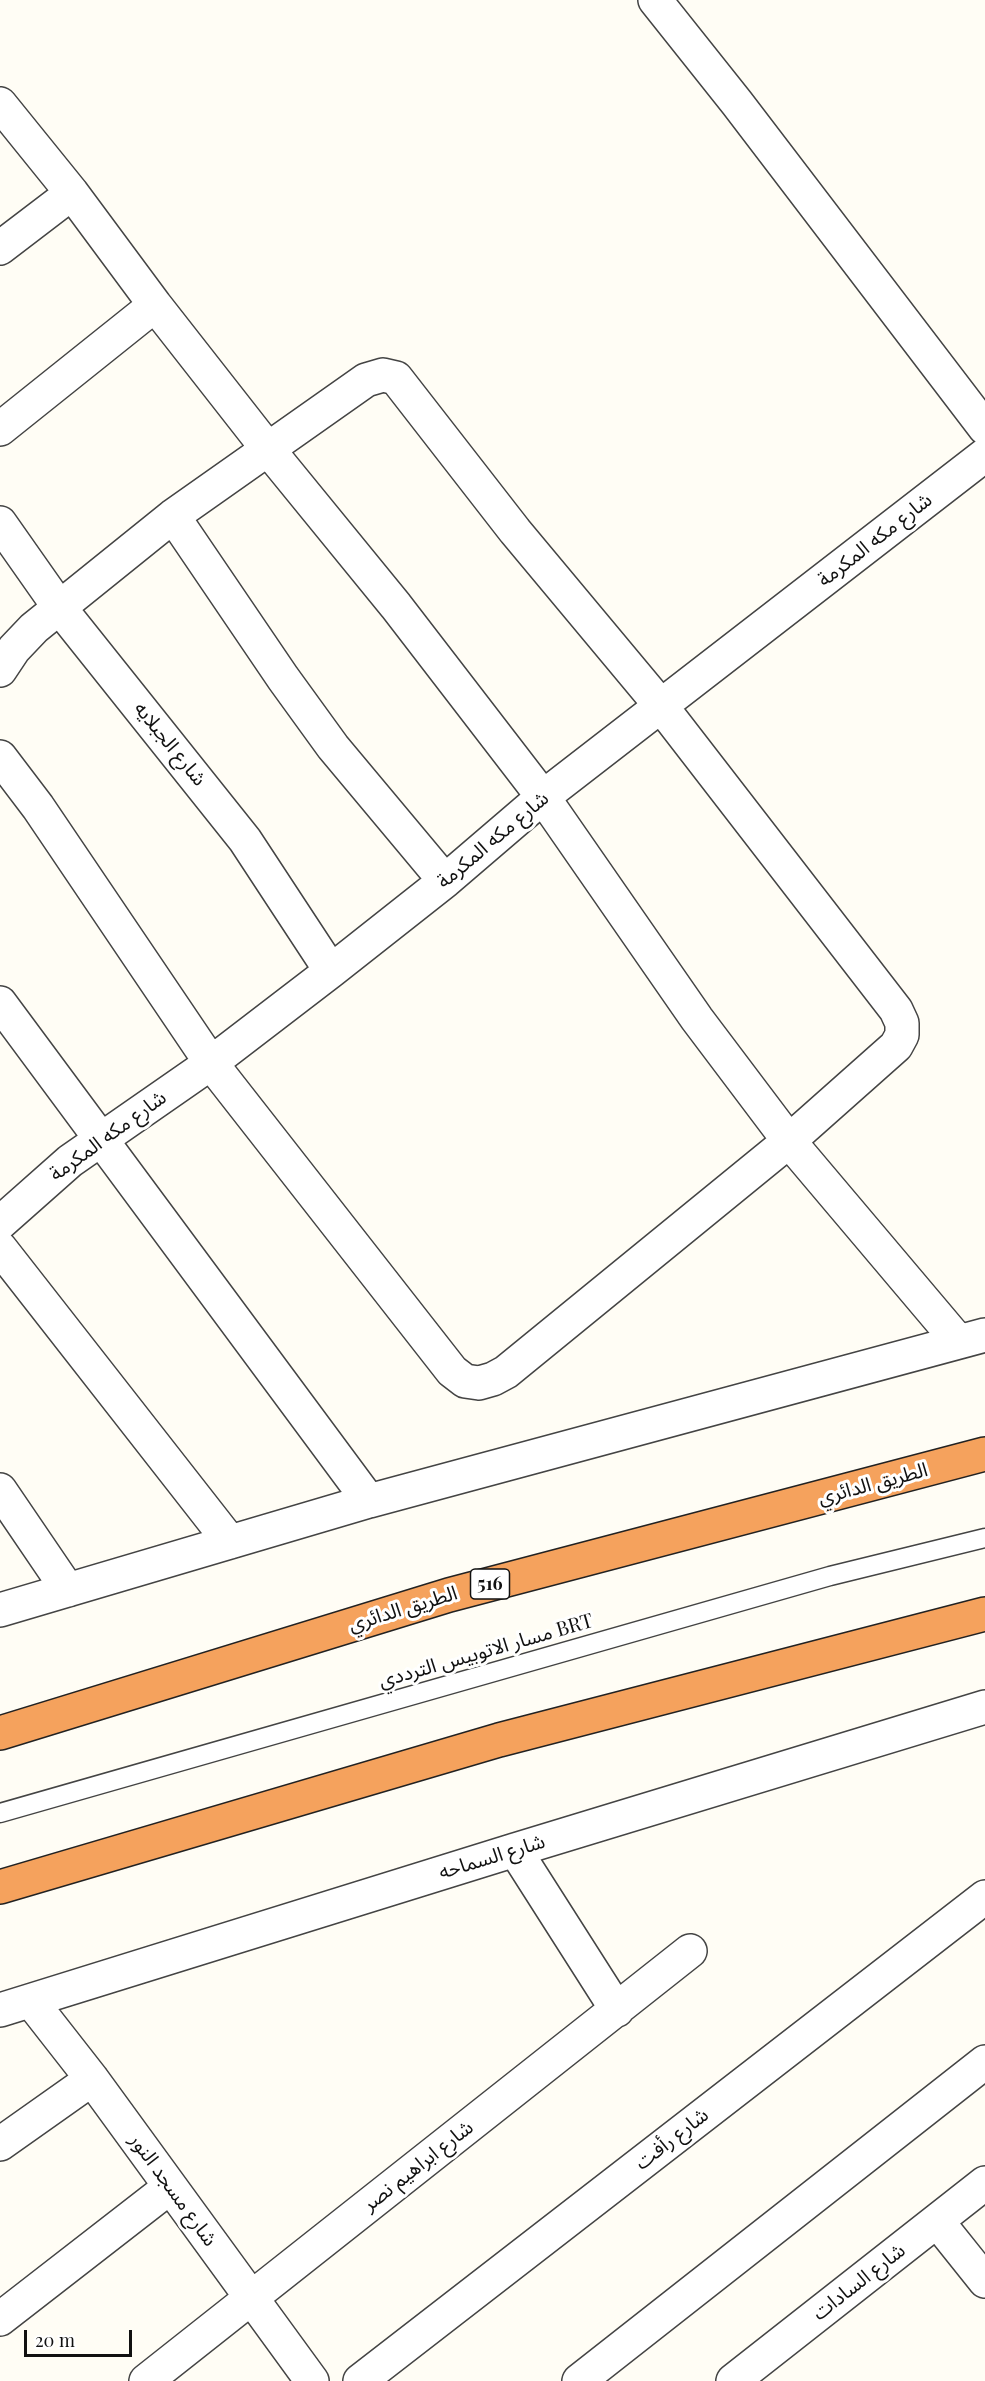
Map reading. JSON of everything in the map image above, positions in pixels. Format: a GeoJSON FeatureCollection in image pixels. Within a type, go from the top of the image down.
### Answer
{"type":"FeatureCollection","features":[{"type":"Feature","properties":{"kind":"highway","name":"الطريق الدائري"},"geometry":{"type":"LineString","coordinates":[[0,1733],[449,1595],[985,1454]]}},
{"type":"Feature","properties":{"kind":"highway"},"geometry":{"type":"LineString","coordinates":[[0,1887],[499,1740],[985,1614]]}},
{"type":"Feature","properties":{"kind":"street"},"geometry":{"type":"LineString","coordinates":[[655,0],[985,428]]}},
{"type":"Feature","properties":{"kind":"street"},"geometry":{"type":"LineString","coordinates":[[0,104],[72,193],[155,305],[267,448],[396,606],[543,797],[696,1019],[789,1141],[971,1338],[369,1501],[0,1610]]}},
{"type":"Feature","properties":{"kind":"street"},"geometry":{"type":"LineString","coordinates":[[0,248],[72,193]]}},
{"type":"Feature","properties":{"kind":"street"},"geometry":{"type":"LineString","coordinates":[[0,429],[155,305]]}},
{"type":"Feature","properties":{"kind":"street"},"geometry":{"type":"LineString","coordinates":[[0,670],[14,649],[34,628],[172,516],[366,380],[383,375],[396,378],[515,531],[661,706],[896,1010],[902,1023],[902,1035],[896,1046],[789,1141],[506,1372],[479,1383],[465,1381],[452,1371],[211,1063],[38,807],[0,757]]}},
{"type":"Feature","properties":{"kind":"street","name":"شارع مكه المكرمة"},"geometry":{"type":"LineString","coordinates":[[0,1223],[42,1185],[100,1140],[211,1063],[330,971],[444,881],[543,797],[985,455]]}},
{"type":"Feature","properties":{"kind":"street"},"geometry":{"type":"LineString","coordinates":[[172,516],[333,747],[444,881]]}},
{"type":"Feature","properties":{"kind":"street","name":"شارع الجبلايه"},"geometry":{"type":"LineString","coordinates":[[0,523],[59,607],[234,824],[330,971]]}},
{"type":"Feature","properties":{"kind":"street"},"geometry":{"type":"LineString","coordinates":[[0,1003],[369,1501]]}},
{"type":"Feature","properties":{"kind":"street"},"geometry":{"type":"LineString","coordinates":[[0,1248],[230,1542]]}},
{"type":"Feature","properties":{"kind":"street"},"geometry":{"type":"LineString","coordinates":[[0,1490],[68,1590]]}},
{"type":"Feature","properties":{"kind":"street","name":"شارع السماحه"},"geometry":{"type":"LineString","coordinates":[[0,2010],[985,1707]]}},
{"type":"Feature","properties":{"kind":"street"},"geometry":{"type":"LineString","coordinates":[[515,1850],[617,2010]]}},
{"type":"Feature","properties":{"kind":"street","name":"شارع رأفت"},"geometry":{"type":"LineString","coordinates":[[360,2381],[985,1897]]}},
{"type":"Feature","properties":{"kind":"street","name":"شارع ابراهيم نصر"},"geometry":{"type":"LineString","coordinates":[[146,2381],[690,1951]]}},
{"type":"Feature","properties":{"kind":"street","name":"شارع مسجد النور"},"geometry":{"type":"LineString","coordinates":[[31,2001],[92,2079],[312,2381]]}},
{"type":"Feature","properties":{"kind":"street"},"geometry":{"type":"LineString","coordinates":[[579,2381],[985,2062]]}},
{"type":"Feature","properties":{"kind":"street"},"geometry":{"type":"LineString","coordinates":[[0,2144],[92,2079]]}},
{"type":"Feature","properties":{"kind":"street","name":"شارع السادات"},"geometry":{"type":"LineString","coordinates":[[733,2381],[985,2183]]}},
{"type":"Feature","properties":{"kind":"street"},"geometry":{"type":"LineString","coordinates":[[0,2319],[170,2187]]}},
{"type":"Feature","properties":{"kind":"street"},"geometry":{"type":"LineString","coordinates":[[937,2221],[985,2281]]}},
{"type":"Feature","properties":{"kind":"lane","name":"مسار الاتوبيس الترددي BRT"},"geometry":{"type":"LineString","coordinates":[[0,1813],[830,1576],[985,1538]]}}]}
